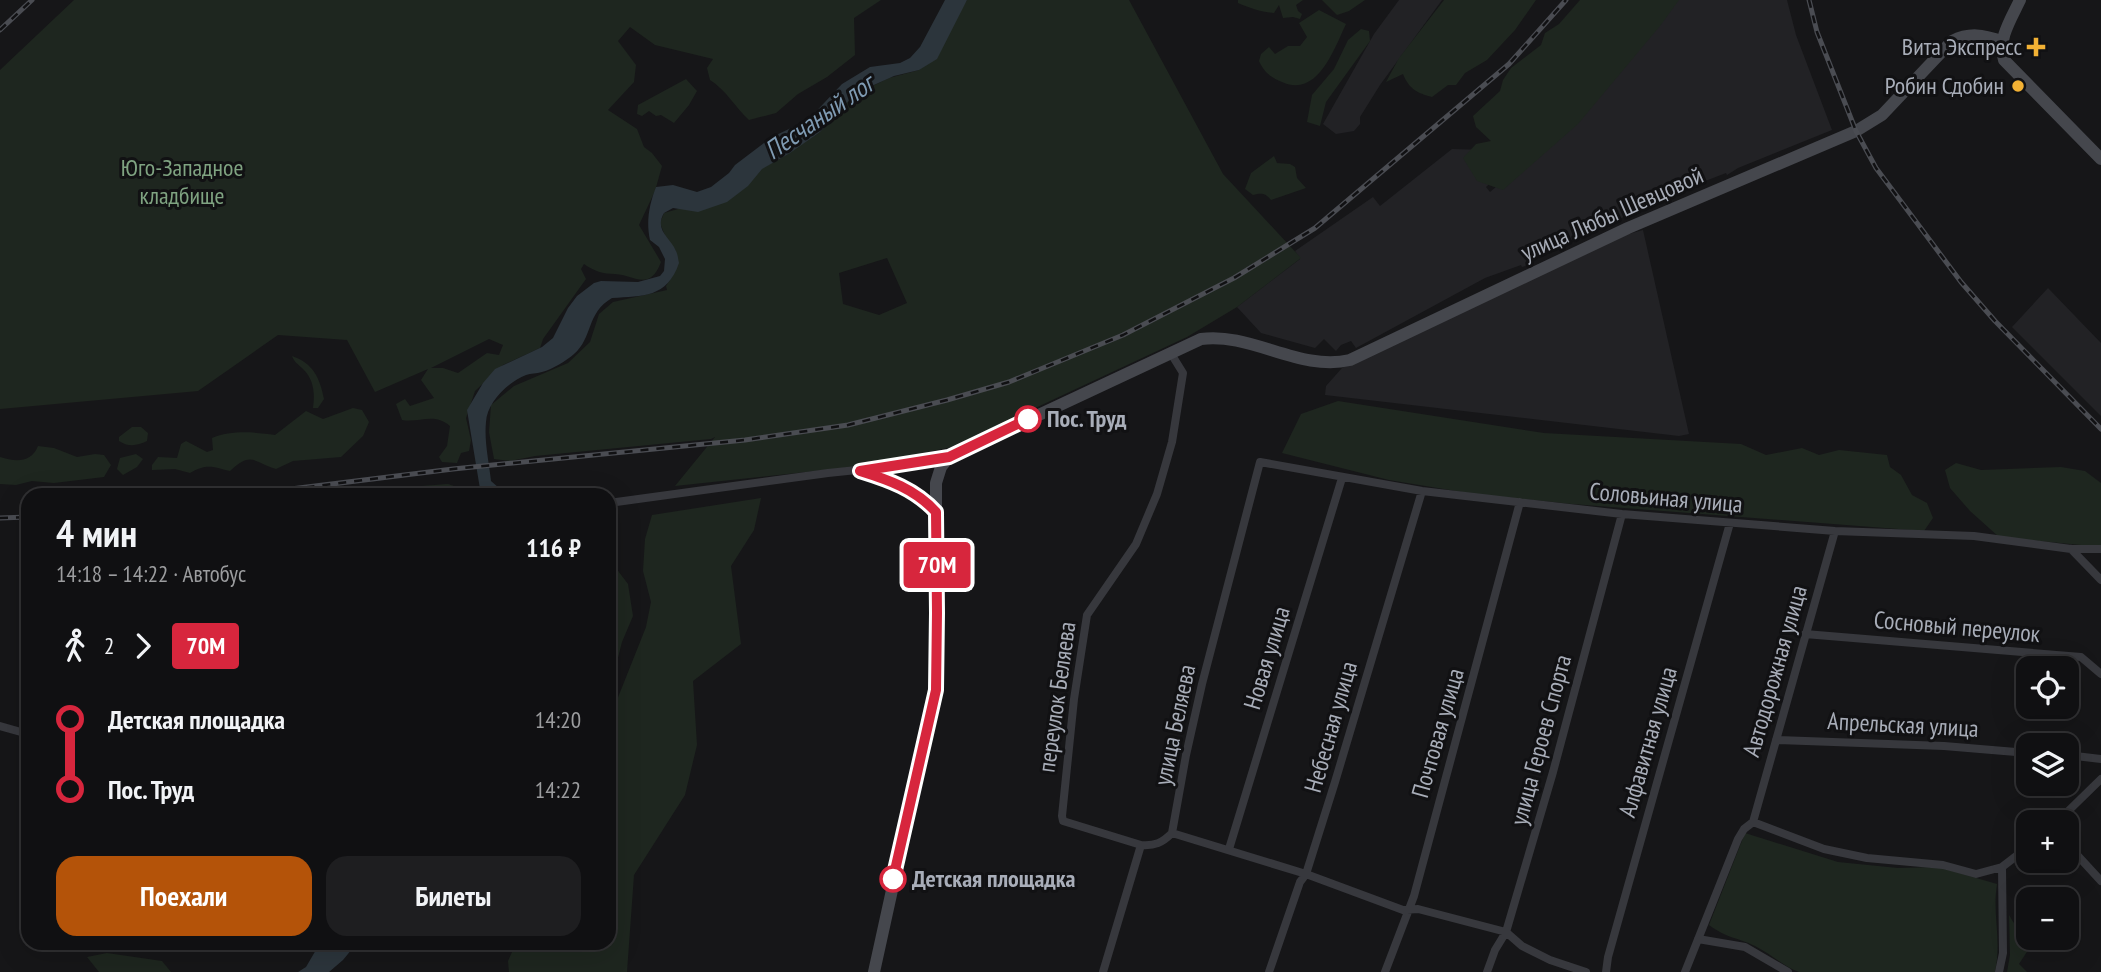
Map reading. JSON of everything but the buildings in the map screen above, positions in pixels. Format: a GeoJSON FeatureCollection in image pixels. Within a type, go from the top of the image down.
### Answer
{"type":"FeatureCollection","features":[{"type":"Feature","properties":{"kind":"street"},"geometry":{"type":"LineString","coordinates":[[2020,0],[2002,41],[2004,60],[2101,159]]}},
{"type":"Feature","properties":{"kind":"street","name":"улица Любы Шевцовой"},"geometry":{"type":"LineString","coordinates":[[949,457],[1201,339],[1222,338],[1315,361],[1350,360],[1628,228],[1856,131],[1882,115],[1952,41],[1965,35],[1982,34],[2002,41]]}},
{"type":"Feature","properties":{"kind":"street","name":"переулок Беляева"},"geometry":{"type":"LineString","coordinates":[[1141,845],[1063,821],[1062,816],[1074,699],[1087,615],[1136,544],[1157,494],[1172,442],[1182,373],[1170,352]]}},
{"type":"Feature","properties":{"kind":"street"},"geometry":{"type":"LineString","coordinates":[[616,502],[949,457]]}},
{"type":"Feature","properties":{"kind":"street"},"geometry":{"type":"LineString","coordinates":[[874,972],[936,690],[938,476],[949,457]]}},
{"type":"Feature","properties":{"kind":"street","name":"Соловьиная улица"},"geometry":{"type":"LineString","coordinates":[[1260,462],[1422,491],[1622,514],[1835,531],[1974,536],[2071,549],[2101,549]]}},
{"type":"Feature","properties":{"kind":"street","name":"улица Беляева"},"geometry":{"type":"LineString","coordinates":[[1172,833],[1202,684],[1260,462]]}},
{"type":"Feature","properties":{"kind":"street"},"geometry":{"type":"LineString","coordinates":[[860,471],[917,494],[936,512]]}},
{"type":"Feature","properties":{"kind":"street","name":"Новая улица"},"geometry":{"type":"LineString","coordinates":[[1229,849],[1342,478]]}},
{"type":"Feature","properties":{"kind":"street","name":"Небесная улица"},"geometry":{"type":"LineString","coordinates":[[1269,972],[1300,882],[1306,874],[1422,491]]}},
{"type":"Feature","properties":{"kind":"street","name":"Почтовая улица"},"geometry":{"type":"LineString","coordinates":[[1385,972],[1409,909],[1520,502]]}},
{"type":"Feature","properties":{"kind":"street","name":"улица Героев Спорта"},"geometry":{"type":"LineString","coordinates":[[1487,972],[1494,950],[1506,932],[1553,772],[1622,514]]}},
{"type":"Feature","properties":{"kind":"street","name":"Алфавитная улица"},"geometry":{"type":"LineString","coordinates":[[1606,972],[1730,523]]}},
{"type":"Feature","properties":{"kind":"street","name":"Автодорожная улица"},"geometry":{"type":"LineString","coordinates":[[1685,972],[1738,839],[1744,829],[1753,822],[1835,531]]}},
{"type":"Feature","properties":{"kind":"street"},"geometry":{"type":"LineString","coordinates":[[2071,549],[2101,580]]}},
{"type":"Feature","properties":{"kind":"street","name":"Сосновый переулок"},"geometry":{"type":"LineString","coordinates":[[1805,634],[2081,657],[2101,674]]}},
{"type":"Feature","properties":{"kind":"street"},"geometry":{"type":"LineString","coordinates":[[0,726],[21,732]]}},
{"type":"Feature","properties":{"kind":"street","name":"Апрельская улица"},"geometry":{"type":"LineString","coordinates":[[1776,740],[1944,746],[2016,752]]}},
{"type":"Feature","properties":{"kind":"street"},"geometry":{"type":"LineString","coordinates":[[2079,756],[2101,759]]}},
{"type":"Feature","properties":{"kind":"street"},"geometry":{"type":"LineString","coordinates":[[2069,810],[2101,779]]}},
{"type":"Feature","properties":{"kind":"street"},"geometry":{"type":"LineString","coordinates":[[1753,822],[1824,849],[1867,858],[1943,865],[1976,874],[2002,867],[2016,856]]}},
{"type":"Feature","properties":{"kind":"street"},"geometry":{"type":"LineString","coordinates":[[1102,972],[1141,845],[1163,842],[1172,833],[1306,874],[1403,910],[1418,909],[1506,932],[1522,946],[1550,960],[1586,972]]}},
{"type":"Feature","properties":{"kind":"street"},"geometry":{"type":"LineString","coordinates":[[2079,857],[2101,881]]}},
{"type":"Feature","properties":{"kind":"street"},"geometry":{"type":"LineString","coordinates":[[1999,972],[2003,953],[2002,867]]}},
{"type":"Feature","properties":{"kind":"street"},"geometry":{"type":"LineString","coordinates":[[1698,939],[1745,947],[1788,972]]}},
{"type":"Feature","properties":{"kind":"shaded area"},"geometry":{"type":"Polygon","coordinates":[[[1399,0],[1442,0],[1380,85],[1360,117],[1360,124],[1354,131],[1336,134],[1323,124],[1374,34],[1399,0]]]}},
{"type":"Feature","properties":{"kind":"shaded area"},"geometry":{"type":"Polygon","coordinates":[[[1678,0],[1787,0],[1796,35],[1832,130],[1738,168],[1727,175],[1726,173],[1682,190],[1683,194],[1641,209],[1541,255],[1528,265],[1485,278],[1356,348],[1351,341],[1341,345],[1336,351],[1324,339],[1315,348],[1261,333],[1237,307],[1300,259],[1295,251],[1373,197],[1380,206],[1452,149],[1486,150],[1504,170],[1486,187],[1490,192],[1678,0]]]}},
{"type":"Feature","properties":{"kind":"shaded area"},"geometry":{"type":"Polygon","coordinates":[[[1643,230],[1689,434],[1679,436],[1325,395],[1326,386],[1342,368],[1625,235],[1643,230]]]}},
{"type":"Feature","properties":{"kind":"shaded area"},"geometry":{"type":"Polygon","coordinates":[[[2048,288],[2101,343],[2101,416],[2012,327],[2048,288]]]}},
{"type":"Feature","properties":{"kind":"green space","name":"Юго-Западное кладбище"},"geometry":{"type":"Polygon","coordinates":[[[74,0],[881,0],[854,18],[855,55],[827,77],[798,94],[776,113],[749,120],[710,80],[707,68],[713,59],[655,45],[630,27],[618,41],[636,65],[634,82],[608,110],[637,129],[644,147],[662,166],[655,191],[639,225],[661,262],[652,277],[641,280],[603,273],[584,264],[581,269],[586,279],[543,339],[540,348],[503,365],[475,391],[466,418],[471,440],[469,451],[461,453],[457,463],[442,462],[439,457],[447,446],[450,426],[433,419],[402,420],[396,404],[405,399],[410,406],[434,398],[421,380],[428,369],[375,392],[347,340],[278,335],[198,391],[0,409],[0,70],[74,0]],[[489,339],[431,368],[443,368],[458,373],[487,353],[499,355],[503,345],[489,339]]]}},
{"type":"Feature","properties":{"kind":"green space"},"geometry":{"type":"Polygon","coordinates":[[[967,0],[1129,0],[1223,174],[1301,258],[1237,307],[1187,337],[952,447],[853,467],[675,486],[715,437],[510,461],[494,459],[489,432],[491,405],[514,386],[568,363],[590,342],[599,314],[613,302],[667,290],[676,251],[666,238],[660,223],[664,213],[678,209],[778,160],[820,132],[852,96],[889,78],[919,70],[967,0]],[[887,258],[839,273],[843,304],[879,315],[907,303],[887,258]]]}},
{"type":"Feature","properties":{"kind":"green space"},"geometry":{"type":"Polygon","coordinates":[[[1238,0],[1303,0],[1296,5],[1302,14],[1300,19],[1283,18],[1279,5],[1274,13],[1242,5],[1238,0]]]}},
{"type":"Feature","properties":{"kind":"green space"},"geometry":{"type":"Polygon","coordinates":[[[1322,0],[1365,0],[1349,11],[1337,15],[1322,0]]]}},
{"type":"Feature","properties":{"kind":"green space"},"geometry":{"type":"Polygon","coordinates":[[[1444,0],[1536,0],[1515,30],[1487,60],[1465,73],[1456,85],[1448,85],[1432,97],[1414,90],[1403,74],[1386,82],[1399,58],[1444,0]]]}},
{"type":"Feature","properties":{"kind":"green space"},"geometry":{"type":"Polygon","coordinates":[[[1580,0],[1679,0],[1578,124],[1503,190],[1477,181],[1463,158],[1476,144],[1491,141],[1476,127],[1473,116],[1500,91],[1511,68],[1541,45],[1545,33],[1559,24],[1580,0]]]}},
{"type":"Feature","properties":{"kind":"green space"},"geometry":{"type":"Polygon","coordinates":[[[1319,10],[1346,24],[1323,68],[1306,83],[1295,85],[1271,76],[1259,61],[1261,54],[1269,47],[1275,54],[1288,46],[1300,46],[1307,37],[1299,23],[1319,10]]]}},
{"type":"Feature","properties":{"kind":"green space"},"geometry":{"type":"Polygon","coordinates":[[[1361,29],[1369,31],[1370,41],[1326,102],[1320,126],[1307,122],[1312,95],[1334,69],[1348,40],[1361,29]]]}},
{"type":"Feature","properties":{"kind":"green space"},"geometry":{"type":"Polygon","coordinates":[[[686,79],[697,91],[674,123],[649,111],[642,116],[637,114],[638,105],[686,79]]]}},
{"type":"Feature","properties":{"kind":"green space"},"geometry":{"type":"Polygon","coordinates":[[[1274,156],[1277,163],[1295,167],[1297,178],[1306,188],[1271,200],[1265,195],[1253,195],[1245,189],[1251,173],[1274,156]]]}},
{"type":"Feature","properties":{"kind":"green space"},"geometry":{"type":"Polygon","coordinates":[[[292,356],[310,367],[318,378],[324,399],[318,408],[313,408],[312,382],[292,356]]]}},
{"type":"Feature","properties":{"kind":"green space"},"geometry":{"type":"Polygon","coordinates":[[[1338,401],[1544,433],[1741,444],[1766,455],[1802,448],[1819,455],[1839,450],[1887,455],[1890,467],[1901,475],[1912,495],[1927,503],[1933,518],[1924,531],[1572,504],[1474,494],[1389,480],[1282,453],[1301,414],[1338,401]]]}},
{"type":"Feature","properties":{"kind":"green space"},"geometry":{"type":"Polygon","coordinates":[[[353,408],[362,410],[369,422],[363,436],[341,457],[293,461],[276,469],[248,460],[230,471],[210,467],[190,473],[175,469],[152,470],[158,457],[177,458],[181,444],[186,441],[207,452],[213,450],[212,438],[219,435],[243,432],[275,435],[306,411],[323,419],[353,408]]]}},
{"type":"Feature","properties":{"kind":"green space"},"geometry":{"type":"Polygon","coordinates":[[[132,427],[141,427],[148,433],[147,441],[133,445],[119,441],[119,437],[132,427]]]}},
{"type":"Feature","properties":{"kind":"green space"},"geometry":{"type":"Polygon","coordinates":[[[38,446],[54,448],[77,457],[104,455],[111,465],[104,477],[54,483],[32,481],[16,485],[0,484],[0,457],[22,460],[31,456],[38,446]]]}},
{"type":"Feature","properties":{"kind":"green space"},"geometry":{"type":"Polygon","coordinates":[[[136,454],[143,459],[137,467],[123,475],[117,469],[120,458],[136,454]]]}},
{"type":"Feature","properties":{"kind":"green space"},"geometry":{"type":"Polygon","coordinates":[[[1956,463],[1981,470],[2061,467],[2085,471],[2101,483],[2101,547],[1999,537],[1970,511],[1950,488],[1945,470],[1956,463]]]}},
{"type":"Feature","properties":{"kind":"green space"},"geometry":{"type":"Polygon","coordinates":[[[448,484],[457,487],[421,488],[448,484]]]}},
{"type":"Feature","properties":{"kind":"green space"},"geometry":{"type":"Polygon","coordinates":[[[761,498],[754,530],[731,566],[741,644],[693,681],[697,745],[685,795],[634,875],[627,972],[509,972],[508,961],[513,950],[616,950],[616,702],[646,627],[651,602],[643,571],[645,539],[652,515],[761,498]]]}},
{"type":"Feature","properties":{"kind":"green space"},"geometry":{"type":"Polygon","coordinates":[[[616,568],[628,584],[633,616],[616,666],[616,568]]]}},
{"type":"Feature","properties":{"kind":"green space"},"geometry":{"type":"Polygon","coordinates":[[[1745,833],[1838,862],[1898,868],[1938,867],[1997,884],[1998,949],[1995,972],[1799,972],[1755,946],[1722,933],[1709,925],[1745,833]]]}},
{"type":"Feature","properties":{"kind":"green space"},"geometry":{"type":"Polygon","coordinates":[[[2009,915],[2016,927],[2016,950],[2028,950],[2019,964],[2027,972],[2007,972],[2010,955],[2009,915]]]}},
{"type":"Feature","properties":{"kind":"green space"},"geometry":{"type":"Polygon","coordinates":[[[107,953],[162,961],[171,972],[99,972],[87,957],[107,953]]]}},
{"type":"Feature","properties":{"kind":"water","name":"Песчаный лог"},"geometry":{"type":"Polygon","coordinates":[[[945,0],[967,0],[937,59],[919,70],[894,76],[856,93],[820,132],[762,169],[748,186],[727,202],[698,212],[673,208],[664,213],[661,219],[662,229],[676,251],[679,263],[668,283],[653,293],[612,298],[598,311],[584,341],[574,354],[551,369],[519,378],[494,400],[487,415],[486,444],[491,481],[499,488],[480,488],[467,410],[495,369],[542,347],[553,338],[568,308],[577,296],[594,283],[638,282],[660,276],[664,271],[665,259],[659,247],[650,240],[648,227],[656,187],[673,185],[697,192],[711,187],[772,137],[808,120],[842,84],[870,67],[900,63],[910,58],[920,47],[945,0]]]}},
{"type":"Feature","properties":{"kind":"water"},"geometry":{"type":"Polygon","coordinates":[[[316,950],[351,950],[329,972],[298,972],[306,967],[316,950]]]}},
{"type":"Feature","properties":{"kind":"railway"},"geometry":{"type":"LineString","coordinates":[[0,30],[32,0]]}},
{"type":"Feature","properties":{"kind":"railway"},"geometry":{"type":"LineString","coordinates":[[300,488],[453,469],[745,440],[848,425],[1009,382],[1123,335],[1234,278],[1315,228],[1509,64],[1566,0]]}},
{"type":"Feature","properties":{"kind":"railway"},"geometry":{"type":"LineString","coordinates":[[1809,0],[1817,32],[1856,131],[1876,168],[1961,282],[1995,321],[2101,429]]}},
{"type":"Feature","properties":{"kind":"railway"},"geometry":{"type":"LineString","coordinates":[[0,518],[21,517]]}},
{"type":"Feature","properties":{"kind":"bus line","name":"70М"},"geometry":{"type":"LineString","coordinates":[[893,879],[936,690],[936,512],[917,494],[860,471],[949,457],[1028,419]]}},
{"type":"Feature","properties":{"kind":"place","name":"Вита Экспресс"},"geometry":{"type":"Point","coordinates":[2036,47]}},
{"type":"Feature","properties":{"kind":"place","name":"Робин Сдобин"},"geometry":{"type":"Point","coordinates":[2018,86]}},
{"type":"Feature","properties":{"kind":"place","name":"Пос. Труд"},"geometry":{"type":"Point","coordinates":[1028,419]}},
{"type":"Feature","properties":{"kind":"place","name":"Детская площадка"},"geometry":{"type":"Point","coordinates":[893,879]}}]}
